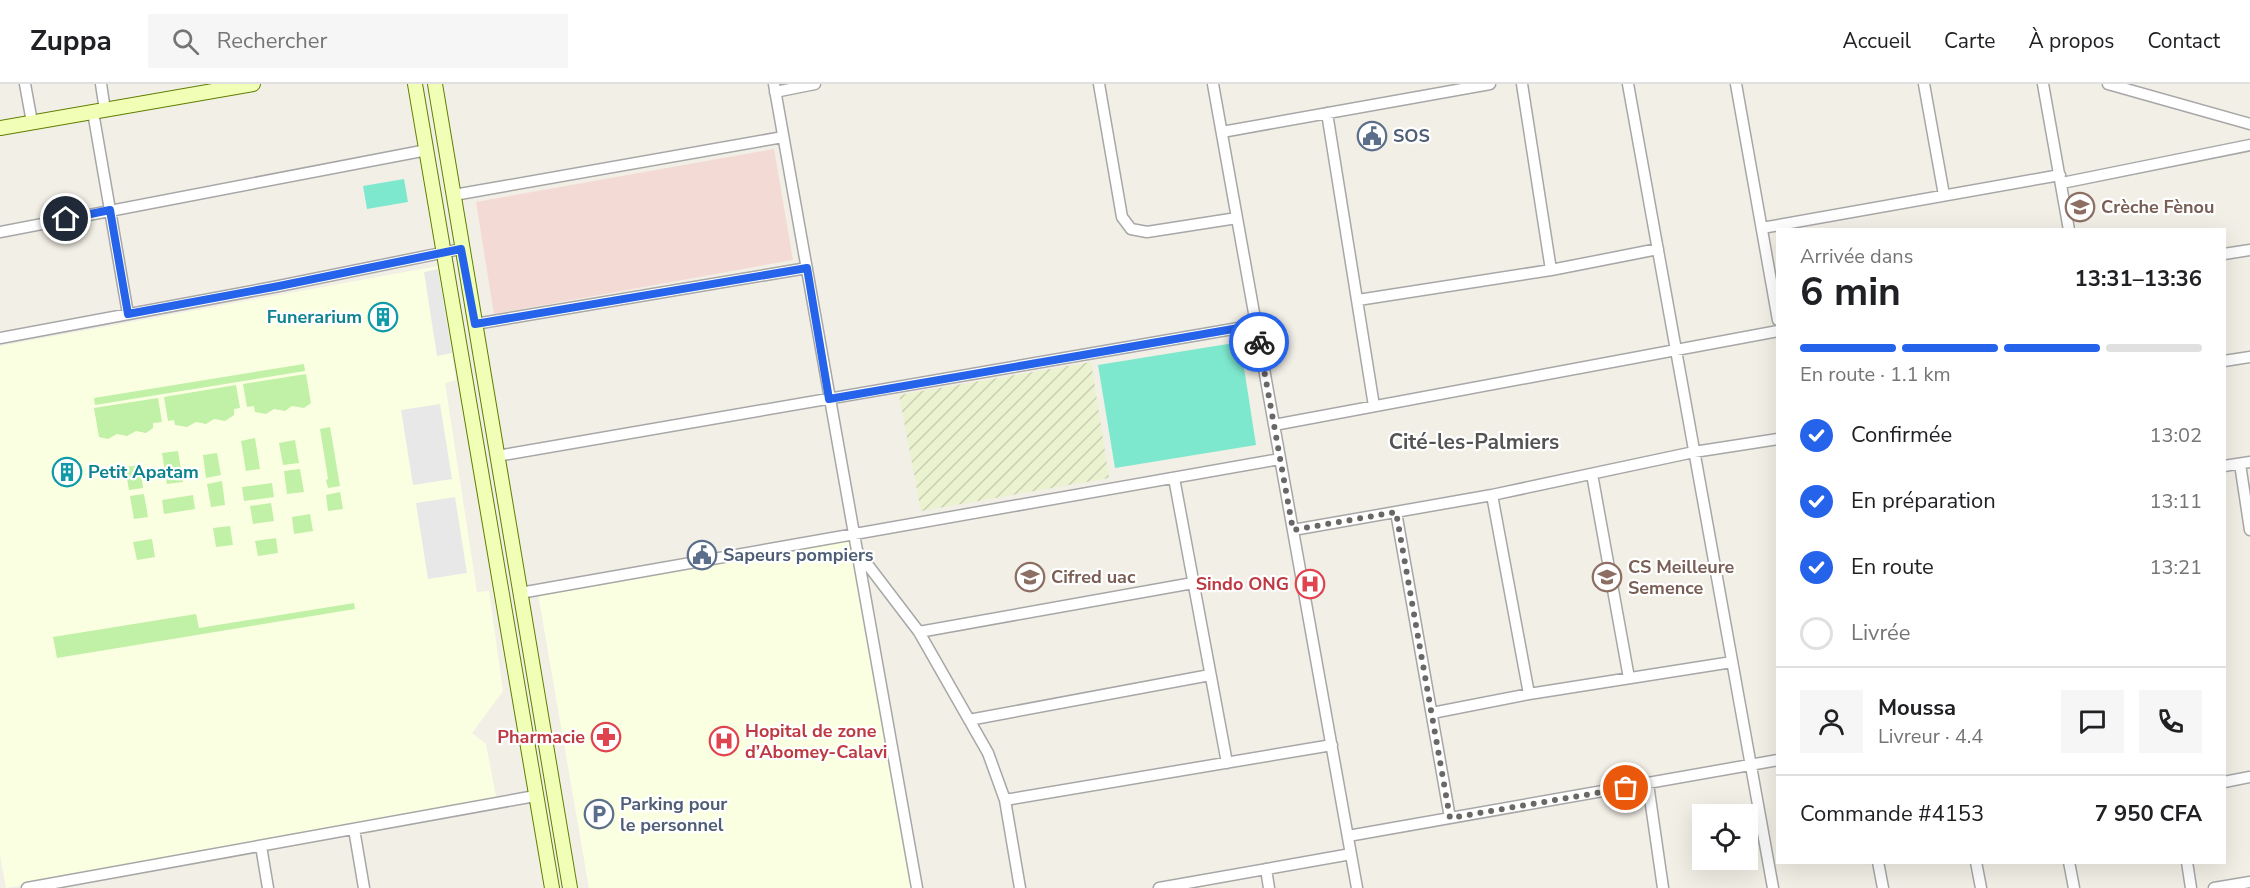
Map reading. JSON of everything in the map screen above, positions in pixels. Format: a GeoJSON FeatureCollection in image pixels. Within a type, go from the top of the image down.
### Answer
{"type":"FeatureCollection","features":[{"type":"Feature","properties":{"kind":"street"},"geometry":{"type":"LineString","coordinates":[[25,84],[32,122]]}},
{"type":"Feature","properties":{"kind":"street"},"geometry":{"type":"LineString","coordinates":[[101,84],[99,111],[110,210],[128,314]]}},
{"type":"Feature","properties":{"kind":"street"},"geometry":{"type":"LineString","coordinates":[[0,128],[99,111],[201,89],[253,84]]}},
{"type":"Feature","properties":{"kind":"street"},"geometry":{"type":"LineString","coordinates":[[415,84],[552,888]]}},
{"type":"Feature","properties":{"kind":"street"},"geometry":{"type":"LineString","coordinates":[[435,84],[570,888]]}},
{"type":"Feature","properties":{"kind":"street"},"geometry":{"type":"LineString","coordinates":[[815,84],[774,88],[917,888]]}},
{"type":"Feature","properties":{"kind":"street"},"geometry":{"type":"LineString","coordinates":[[1099,84],[1122,217],[1131,229],[1147,232],[1237,218]]}},
{"type":"Feature","properties":{"kind":"street"},"geometry":{"type":"LineString","coordinates":[[1213,84],[1358,888]]}},
{"type":"Feature","properties":{"kind":"street"},"geometry":{"type":"LineString","coordinates":[[1222,132],[1490,84]]}},
{"type":"Feature","properties":{"kind":"street"},"geometry":{"type":"LineString","coordinates":[[1522,84],[1551,270]]}},
{"type":"Feature","properties":{"kind":"street"},"geometry":{"type":"LineString","coordinates":[[1628,84],[1750,765],[1773,860],[1773,888]]}},
{"type":"Feature","properties":{"kind":"street"},"geometry":{"type":"LineString","coordinates":[[1737,84],[1776,308]]}},
{"type":"Feature","properties":{"kind":"street"},"geometry":{"type":"LineString","coordinates":[[1924,84],[1944,195]]}},
{"type":"Feature","properties":{"kind":"street"},"geometry":{"type":"LineString","coordinates":[[2043,84],[2069,228]]}},
{"type":"Feature","properties":{"kind":"street"},"geometry":{"type":"LineString","coordinates":[[2108,84],[2250,124]]}},
{"type":"Feature","properties":{"kind":"street"},"geometry":{"type":"LineString","coordinates":[[1326,113],[1374,406]]}},
{"type":"Feature","properties":{"kind":"street"},"geometry":{"type":"LineString","coordinates":[[454,195],[783,137]]}},
{"type":"Feature","properties":{"kind":"street"},"geometry":{"type":"LineString","coordinates":[[1762,228],[1944,195],[2061,179],[2250,145]]}},
{"type":"Feature","properties":{"kind":"street"},"geometry":{"type":"LineString","coordinates":[[0,232],[427,150]]}},
{"type":"Feature","properties":{"kind":"street"},"geometry":{"type":"LineString","coordinates":[[0,338],[279,286],[461,249]]}},
{"type":"Feature","properties":{"kind":"street"},"geometry":{"type":"LineString","coordinates":[[1358,300],[1551,270],[1658,249]]}},
{"type":"Feature","properties":{"kind":"street"},"geometry":{"type":"LineString","coordinates":[[2226,254],[2250,250]]}},
{"type":"Feature","properties":{"kind":"street"},"geometry":{"type":"LineString","coordinates":[[475,324],[807,268]]}},
{"type":"Feature","properties":{"kind":"street"},"geometry":{"type":"LineString","coordinates":[[497,456],[1256,325]]}},
{"type":"Feature","properties":{"kind":"street"},"geometry":{"type":"LineString","coordinates":[[1274,425],[1776,331]]}},
{"type":"Feature","properties":{"kind":"street"},"geometry":{"type":"LineString","coordinates":[[2226,361],[2250,357]]}},
{"type":"Feature","properties":{"kind":"street"},"geometry":{"type":"LineString","coordinates":[[1293,530],[1492,495],[1694,453],[1776,440]]}},
{"type":"Feature","properties":{"kind":"street"},"geometry":{"type":"LineString","coordinates":[[520,593],[1280,459]]}},
{"type":"Feature","properties":{"kind":"street"},"geometry":{"type":"LineString","coordinates":[[2226,466],[2245,463],[2250,530]]}},
{"type":"Feature","properties":{"kind":"street"},"geometry":{"type":"LineString","coordinates":[[1592,474],[1629,678]]}},
{"type":"Feature","properties":{"kind":"street"},"geometry":{"type":"LineString","coordinates":[[1174,478],[1227,763]]}},
{"type":"Feature","properties":{"kind":"street"},"geometry":{"type":"LineString","coordinates":[[1492,495],[1529,694]]}},
{"type":"Feature","properties":{"kind":"street"},"geometry":{"type":"LineString","coordinates":[[1396,512],[1450,818]]}},
{"type":"Feature","properties":{"kind":"street"},"geometry":{"type":"LineString","coordinates":[[856,549],[919,632],[988,753],[1005,800],[1020,888]]}},
{"type":"Feature","properties":{"kind":"street"},"geometry":{"type":"LineString","coordinates":[[919,632],[1193,583]]}},
{"type":"Feature","properties":{"kind":"street"},"geometry":{"type":"LineString","coordinates":[[1432,713],[1529,694],[1732,662]]}},
{"type":"Feature","properties":{"kind":"street"},"geometry":{"type":"LineString","coordinates":[[969,720],[1210,675]]}},
{"type":"Feature","properties":{"kind":"street"},"geometry":{"type":"LineString","coordinates":[[1005,800],[1332,745]]}},
{"type":"Feature","properties":{"kind":"street"},"geometry":{"type":"LineString","coordinates":[[1348,836],[1776,760]]}},
{"type":"Feature","properties":{"kind":"street"},"geometry":{"type":"LineString","coordinates":[[2226,782],[2250,777]]}},
{"type":"Feature","properties":{"kind":"street"},"geometry":{"type":"LineString","coordinates":[[1648,784],[1660,887]]}},
{"type":"Feature","properties":{"kind":"street"},"geometry":{"type":"LineString","coordinates":[[27,888],[536,796]]}},
{"type":"Feature","properties":{"kind":"street"},"geometry":{"type":"LineString","coordinates":[[354,829],[364,888]]}},
{"type":"Feature","properties":{"kind":"street"},"geometry":{"type":"LineString","coordinates":[[261,846],[268,888]]}},
{"type":"Feature","properties":{"kind":"street"},"geometry":{"type":"LineString","coordinates":[[1159,888],[1352,854]]}},
{"type":"Feature","properties":{"kind":"street"},"geometry":{"type":"LineString","coordinates":[[1878,864],[1883,888]]}},
{"type":"Feature","properties":{"kind":"street"},"geometry":{"type":"LineString","coordinates":[[1976,864],[1981,888]]}},
{"type":"Feature","properties":{"kind":"street"},"geometry":{"type":"LineString","coordinates":[[2069,864],[2074,888]]}},
{"type":"Feature","properties":{"kind":"street"},"geometry":{"type":"LineString","coordinates":[[2187,864],[2191,888]]}},
{"type":"Feature","properties":{"kind":"street"},"geometry":{"type":"LineString","coordinates":[[1266,869],[1269,888]]}},
{"type":"Feature","properties":{"kind":"street"},"geometry":{"type":"LineString","coordinates":[[2214,888],[2250,882]]}},
{"type":"Feature","properties":{"kind":"shaded area"},"geometry":{"type":"Polygon","coordinates":[[[774,149],[793,260],[494,314],[476,202],[774,149]]]}},
{"type":"Feature","properties":{"kind":"shaded area"},"geometry":{"type":"Polygon","coordinates":[[[438,266],[456,380],[445,383],[477,592],[489,591],[503,691],[472,733],[486,744],[497,802],[6,888],[0,855],[0,346],[438,266]]]}},
{"type":"Feature","properties":{"kind":"shaded area"},"geometry":{"type":"Polygon","coordinates":[[[438,269],[452,353],[437,356],[424,272],[438,269]]]}},
{"type":"Feature","properties":{"kind":"shaded area"},"geometry":{"type":"Polygon","coordinates":[[[1091,362],[1109,478],[921,511],[899,395],[1091,362]]]}},
{"type":"Feature","properties":{"kind":"shaded area"},"geometry":{"type":"Polygon","coordinates":[[[440,404],[452,479],[413,485],[401,410],[440,404]]]}},
{"type":"Feature","properties":{"kind":"shaded area"},"geometry":{"type":"Polygon","coordinates":[[[455,497],[467,573],[428,579],[416,503],[455,497]]]}},
{"type":"Feature","properties":{"kind":"shaded area","name":"Hopital de zone d’Abomey-Calavi"},"geometry":{"type":"Polygon","coordinates":[[[850,539],[911,888],[589,888],[538,594],[850,539]]]}},
{"type":"Feature","properties":{"kind":"green space"},"geometry":{"type":"Polygon","coordinates":[[[404,179],[408,202],[367,209],[363,186],[404,179]]]}},
{"type":"Feature","properties":{"kind":"green space"},"geometry":{"type":"Polygon","coordinates":[[[1240,342],[1256,445],[1115,468],[1098,365],[1240,342]]]}},
{"type":"Feature","properties":{"kind":"green space"},"geometry":{"type":"Polygon","coordinates":[[[304,364],[305,371],[95,405],[94,398],[304,364]]]}},
{"type":"Feature","properties":{"kind":"green space"},"geometry":{"type":"Polygon","coordinates":[[[306,374],[311,403],[304,408],[292,406],[285,411],[274,409],[266,414],[255,412],[254,406],[247,407],[243,384],[306,374]]]}},
{"type":"Feature","properties":{"kind":"green space"},"geometry":{"type":"Polygon","coordinates":[[[236,385],[240,408],[234,409],[234,415],[225,421],[214,419],[206,424],[196,422],[187,427],[175,425],[174,420],[168,421],[164,397],[236,385]]]}},
{"type":"Feature","properties":{"kind":"green space"},"geometry":{"type":"Polygon","coordinates":[[[158,398],[162,422],[153,423],[153,428],[146,433],[136,431],[127,436],[117,434],[108,439],[99,437],[94,408],[158,398]]]}},
{"type":"Feature","properties":{"kind":"green space"},"geometry":{"type":"Polygon","coordinates":[[[330,427],[340,486],[328,488],[320,429],[330,427]]]}},
{"type":"Feature","properties":{"kind":"green space"},"geometry":{"type":"Polygon","coordinates":[[[255,438],[260,469],[246,471],[241,441],[255,438]]]}},
{"type":"Feature","properties":{"kind":"green space"},"geometry":{"type":"Polygon","coordinates":[[[295,440],[299,463],[283,465],[279,443],[295,440]]]}},
{"type":"Feature","properties":{"kind":"green space"},"geometry":{"type":"Polygon","coordinates":[[[178,451],[183,482],[167,484],[162,453],[178,451]]]}},
{"type":"Feature","properties":{"kind":"green space"},"geometry":{"type":"Polygon","coordinates":[[[217,453],[221,475],[206,478],[203,455],[217,453]]]}},
{"type":"Feature","properties":{"kind":"green space"},"geometry":{"type":"Polygon","coordinates":[[[140,465],[143,488],[129,490],[125,467],[140,465]]]}},
{"type":"Feature","properties":{"kind":"green space"},"geometry":{"type":"Polygon","coordinates":[[[300,469],[304,492],[287,494],[284,471],[300,469]]]}},
{"type":"Feature","properties":{"kind":"green space"},"geometry":{"type":"Polygon","coordinates":[[[222,481],[225,505],[211,507],[207,484],[222,481]]]}},
{"type":"Feature","properties":{"kind":"green space"},"geometry":{"type":"Polygon","coordinates":[[[272,483],[274,497],[244,501],[242,487],[272,483]]]}},
{"type":"Feature","properties":{"kind":"green space"},"geometry":{"type":"Polygon","coordinates":[[[340,492],[343,509],[328,511],[326,495],[340,492]]]}},
{"type":"Feature","properties":{"kind":"green space"},"geometry":{"type":"Polygon","coordinates":[[[144,494],[148,517],[134,519],[130,496],[144,494]]]}},
{"type":"Feature","properties":{"kind":"green space"},"geometry":{"type":"Polygon","coordinates":[[[193,495],[195,509],[164,514],[162,500],[193,495]]]}},
{"type":"Feature","properties":{"kind":"green space"},"geometry":{"type":"Polygon","coordinates":[[[271,503],[274,521],[253,524],[250,506],[271,503]]]}},
{"type":"Feature","properties":{"kind":"green space"},"geometry":{"type":"Polygon","coordinates":[[[310,514],[313,531],[294,534],[292,517],[310,514]]]}},
{"type":"Feature","properties":{"kind":"green space"},"geometry":{"type":"Polygon","coordinates":[[[230,526],[233,545],[216,547],[213,528],[230,526]]]}},
{"type":"Feature","properties":{"kind":"green space"},"geometry":{"type":"Polygon","coordinates":[[[276,538],[278,553],[258,556],[255,541],[276,538]]]}},
{"type":"Feature","properties":{"kind":"green space"},"geometry":{"type":"Polygon","coordinates":[[[152,539],[155,557],[137,560],[133,542],[152,539]]]}},
{"type":"Feature","properties":{"kind":"green space"},"geometry":{"type":"Polygon","coordinates":[[[354,603],[355,609],[57,658],[53,637],[196,614],[199,628],[354,603]]]}},
{"type":"Feature","properties":{"kind":"way so far"},"geometry":{"type":"LineString","coordinates":[[1259,342],[1293,530],[1396,512],[1450,818],[1626,788]]}},
{"type":"Feature","properties":{"kind":"place","name":"SOS"},"geometry":{"type":"Point","coordinates":[1372,136]}},
{"type":"Feature","properties":{"kind":"place","name":"Crèche Fènou"},"geometry":{"type":"Point","coordinates":[2080,207]}},
{"type":"Feature","properties":{"kind":"place","name":"Funerarium"},"geometry":{"type":"Point","coordinates":[383,317]}},
{"type":"Feature","properties":{"kind":"place","name":"Petit Apatam"},"geometry":{"type":"Point","coordinates":[67,472]}},
{"type":"Feature","properties":{"kind":"place","name":"Sapeurs pompiers"},"geometry":{"type":"Point","coordinates":[702,555]}},
{"type":"Feature","properties":{"kind":"place","name":"Cifred uac"},"geometry":{"type":"Point","coordinates":[1030,577]}},
{"type":"Feature","properties":{"kind":"place","name":"CS Meilleure Semence"},"geometry":{"type":"Point","coordinates":[1607,577]}},
{"type":"Feature","properties":{"kind":"place","name":"Sindo ONG"},"geometry":{"type":"Point","coordinates":[1310,584]}},
{"type":"Feature","properties":{"kind":"place","name":"Pharmacie"},"geometry":{"type":"Point","coordinates":[606,737]}},
{"type":"Feature","properties":{"kind":"place","name":"Hopital de zone d’Abomey-Calavi"},"geometry":{"type":"Point","coordinates":[724,741]}},
{"type":"Feature","properties":{"kind":"place","name":"Parking pour le personnel"},"geometry":{"type":"Point","coordinates":[599,814]}},
{"type":"Feature","properties":{"kind":"district","name":"Cité-les-Palmiers"},"geometry":{"type":"Point","coordinates":[1474,442]}},
{"type":"Feature","properties":{"kind":"route"},"geometry":{"type":"LineString","coordinates":[[66,219],[110,210],[128,314],[461,249],[475,324],[807,268],[829,399],[1256,325],[1259,342]]}}]}
